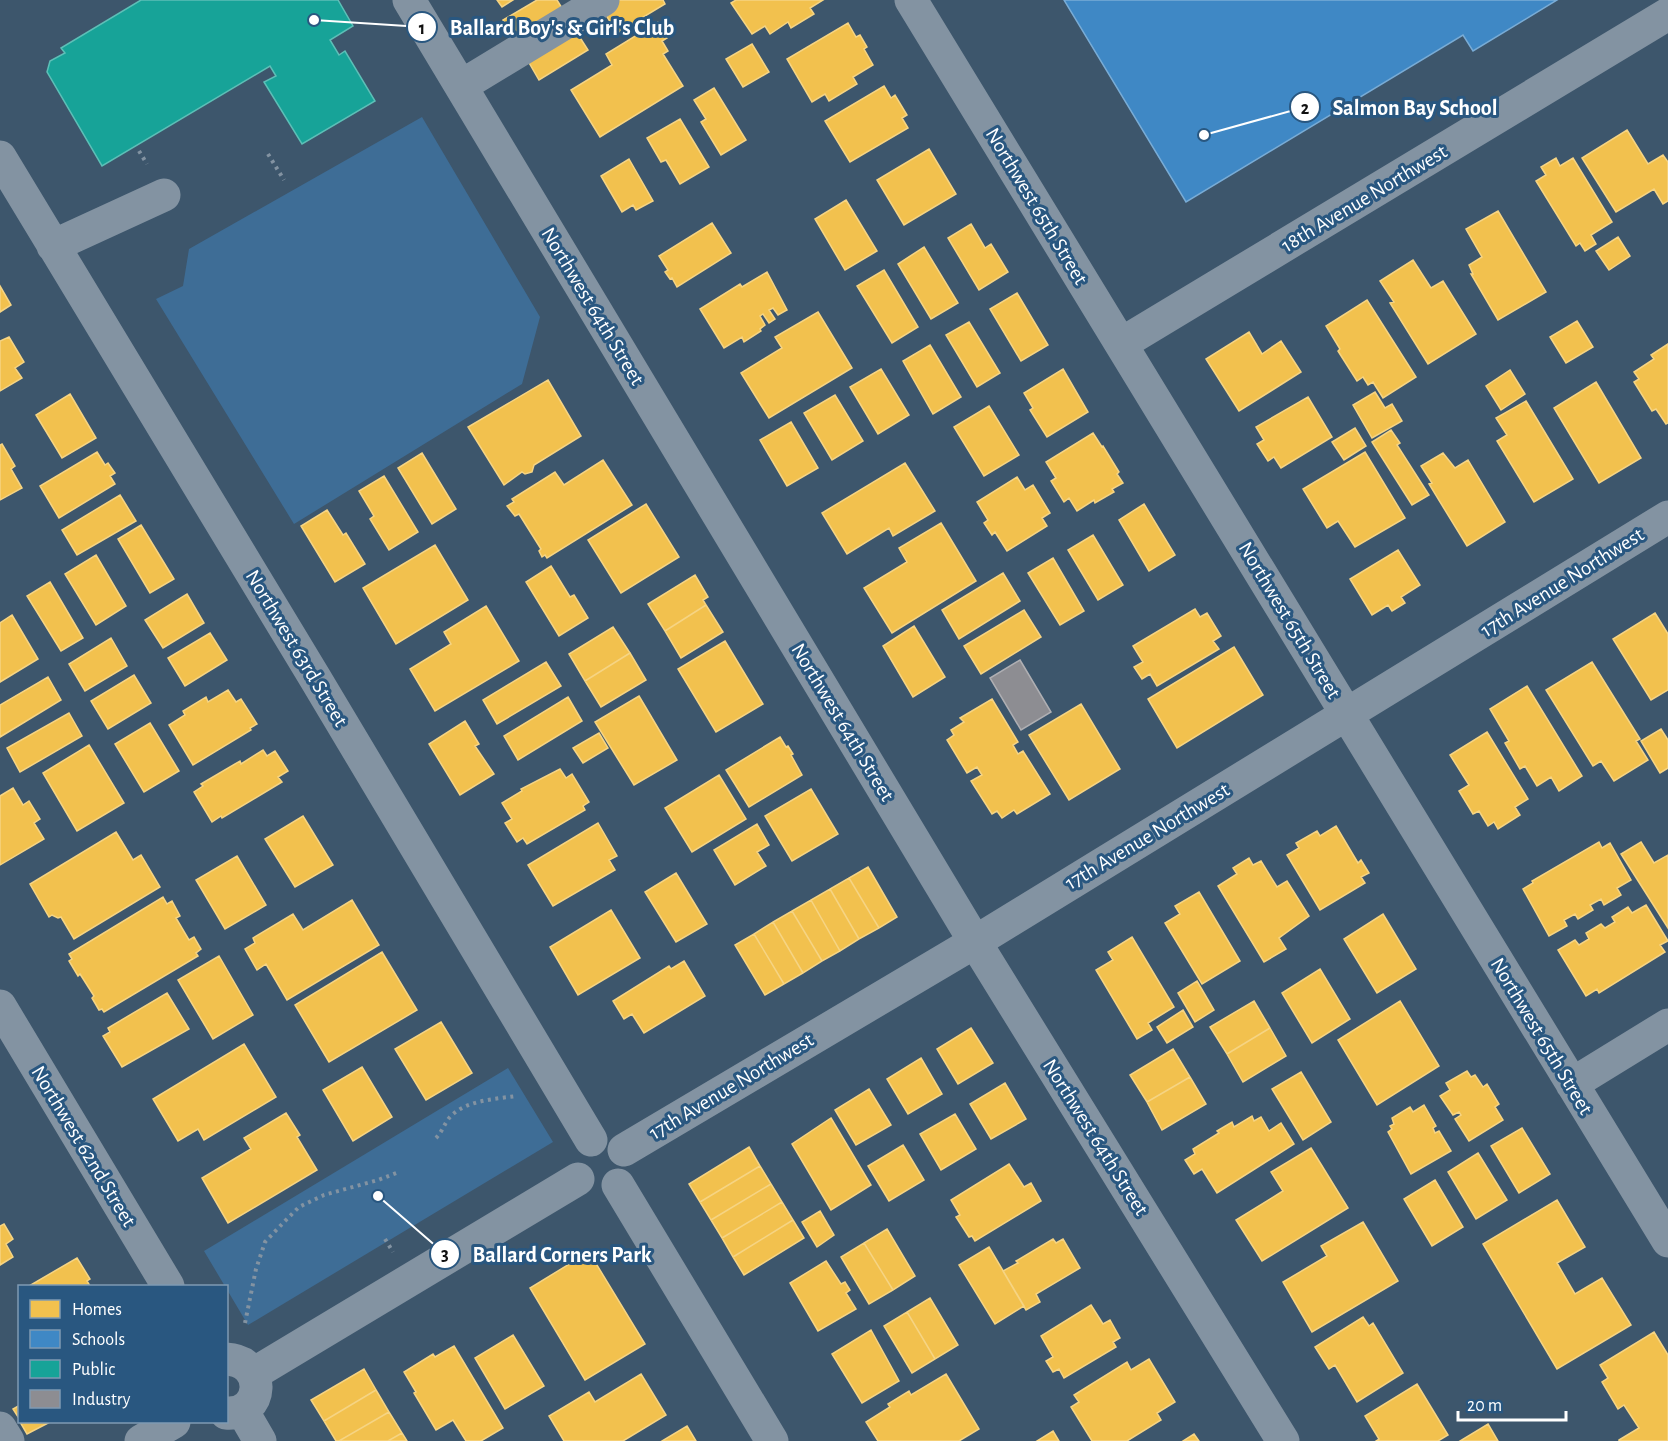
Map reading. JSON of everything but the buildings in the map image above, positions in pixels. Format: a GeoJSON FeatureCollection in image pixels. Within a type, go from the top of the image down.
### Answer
{"type":"FeatureCollection","features":[{"type":"Feature","properties":{"kind":"street","name":"Northwest 64th Street"},"geometry":{"type":"LineString","coordinates":[[410,0],[975,942],[1283,1441]]}},
{"type":"Feature","properties":{"kind":"street"},"geometry":{"type":"LineString","coordinates":[[461,86],[603,0]]}},
{"type":"Feature","properties":{"kind":"street","name":"Northwest 65th Street"},"geometry":{"type":"LineString","coordinates":[[911,0],[1668,1240]]}},
{"type":"Feature","properties":{"kind":"street","name":"18th Avenue Northwest"},"geometry":{"type":"LineString","coordinates":[[1121,344],[1668,14]]}},
{"type":"Feature","properties":{"kind":"street","name":"Northwest 63rd Street"},"geometry":{"type":"LineString","coordinates":[[0,157],[591,1140]]}},
{"type":"Feature","properties":{"kind":"street"},"geometry":{"type":"LineString","coordinates":[[53,246],[165,195]]}},
{"type":"Feature","properties":{"kind":"street","name":"17th Avenue Northwest"},"geometry":{"type":"LineString","coordinates":[[624,1150],[975,942],[1668,517]]}},
{"type":"Feature","properties":{"kind":"street","name":"Northwest 62nd Street"},"geometry":{"type":"LineString","coordinates":[[0,1006],[167,1285]]}},
{"type":"Feature","properties":{"kind":"street"},"geometry":{"type":"LineString","coordinates":[[1572,1084],[1668,1025]]}},
{"type":"Feature","properties":{"kind":"street"},"geometry":{"type":"LineString","coordinates":[[601,1137],[610,1139],[624,1150],[628,1158],[628,1168],[626,1177],[618,1185],[603,1192],[586,1187],[578,1179],[574,1165],[576,1157],[579,1149],[591,1140],[601,1137]]}},
{"type":"Feature","properties":{"kind":"street"},"geometry":{"type":"LineString","coordinates":[[260,1441],[234,1411],[252,1401],[256,1393],[256,1384],[240,1367],[578,1179]]}},
{"type":"Feature","properties":{"kind":"street"},"geometry":{"type":"LineString","coordinates":[[618,1185],[772,1441]]}},
{"type":"Feature","properties":{"kind":"street"},"geometry":{"type":"LineString","coordinates":[[141,1441],[172,1423]]}},
{"type":"Feature","properties":{"kind":"street"},"geometry":{"type":"LineString","coordinates":[[0,1428],[8,1441]]}},
{"type":"Feature","properties":{"kind":"path"},"geometry":{"type":"LineString","coordinates":[[268,154],[284,180]]}},
{"type":"Feature","properties":{"kind":"path"},"geometry":{"type":"LineString","coordinates":[[436,1137],[444,1123],[455,1112],[485,1100],[516,1096]]}},
{"type":"Feature","properties":{"kind":"path"},"geometry":{"type":"LineString","coordinates":[[245,1323],[256,1269],[265,1242],[298,1207],[324,1195],[399,1172]]}},
{"type":"Feature","properties":{"kind":"shaded area"},"geometry":{"type":"Polygon","coordinates":[[[422,117],[540,317],[522,384],[294,524],[156,299],[183,286],[189,249],[422,117]]]}},
{"type":"Feature","properties":{"kind":"shaded area"},"geometry":{"type":"Polygon","coordinates":[[[508,1068],[553,1142],[248,1325],[228,1291],[228,1285],[224,1285],[204,1251],[508,1068]]]}},
{"type":"Feature","properties":{"kind":"place","name":"Ballard Boy's & Girl's Club"},"geometry":{"type":"Point","coordinates":[314,20]}},
{"type":"Feature","properties":{"kind":"place","name":"Salmon Bay School"},"geometry":{"type":"Point","coordinates":[1204,135]}},
{"type":"Feature","properties":{"kind":"place","name":"Ballard Corners Park"},"geometry":{"type":"Point","coordinates":[378,1196]}}]}
